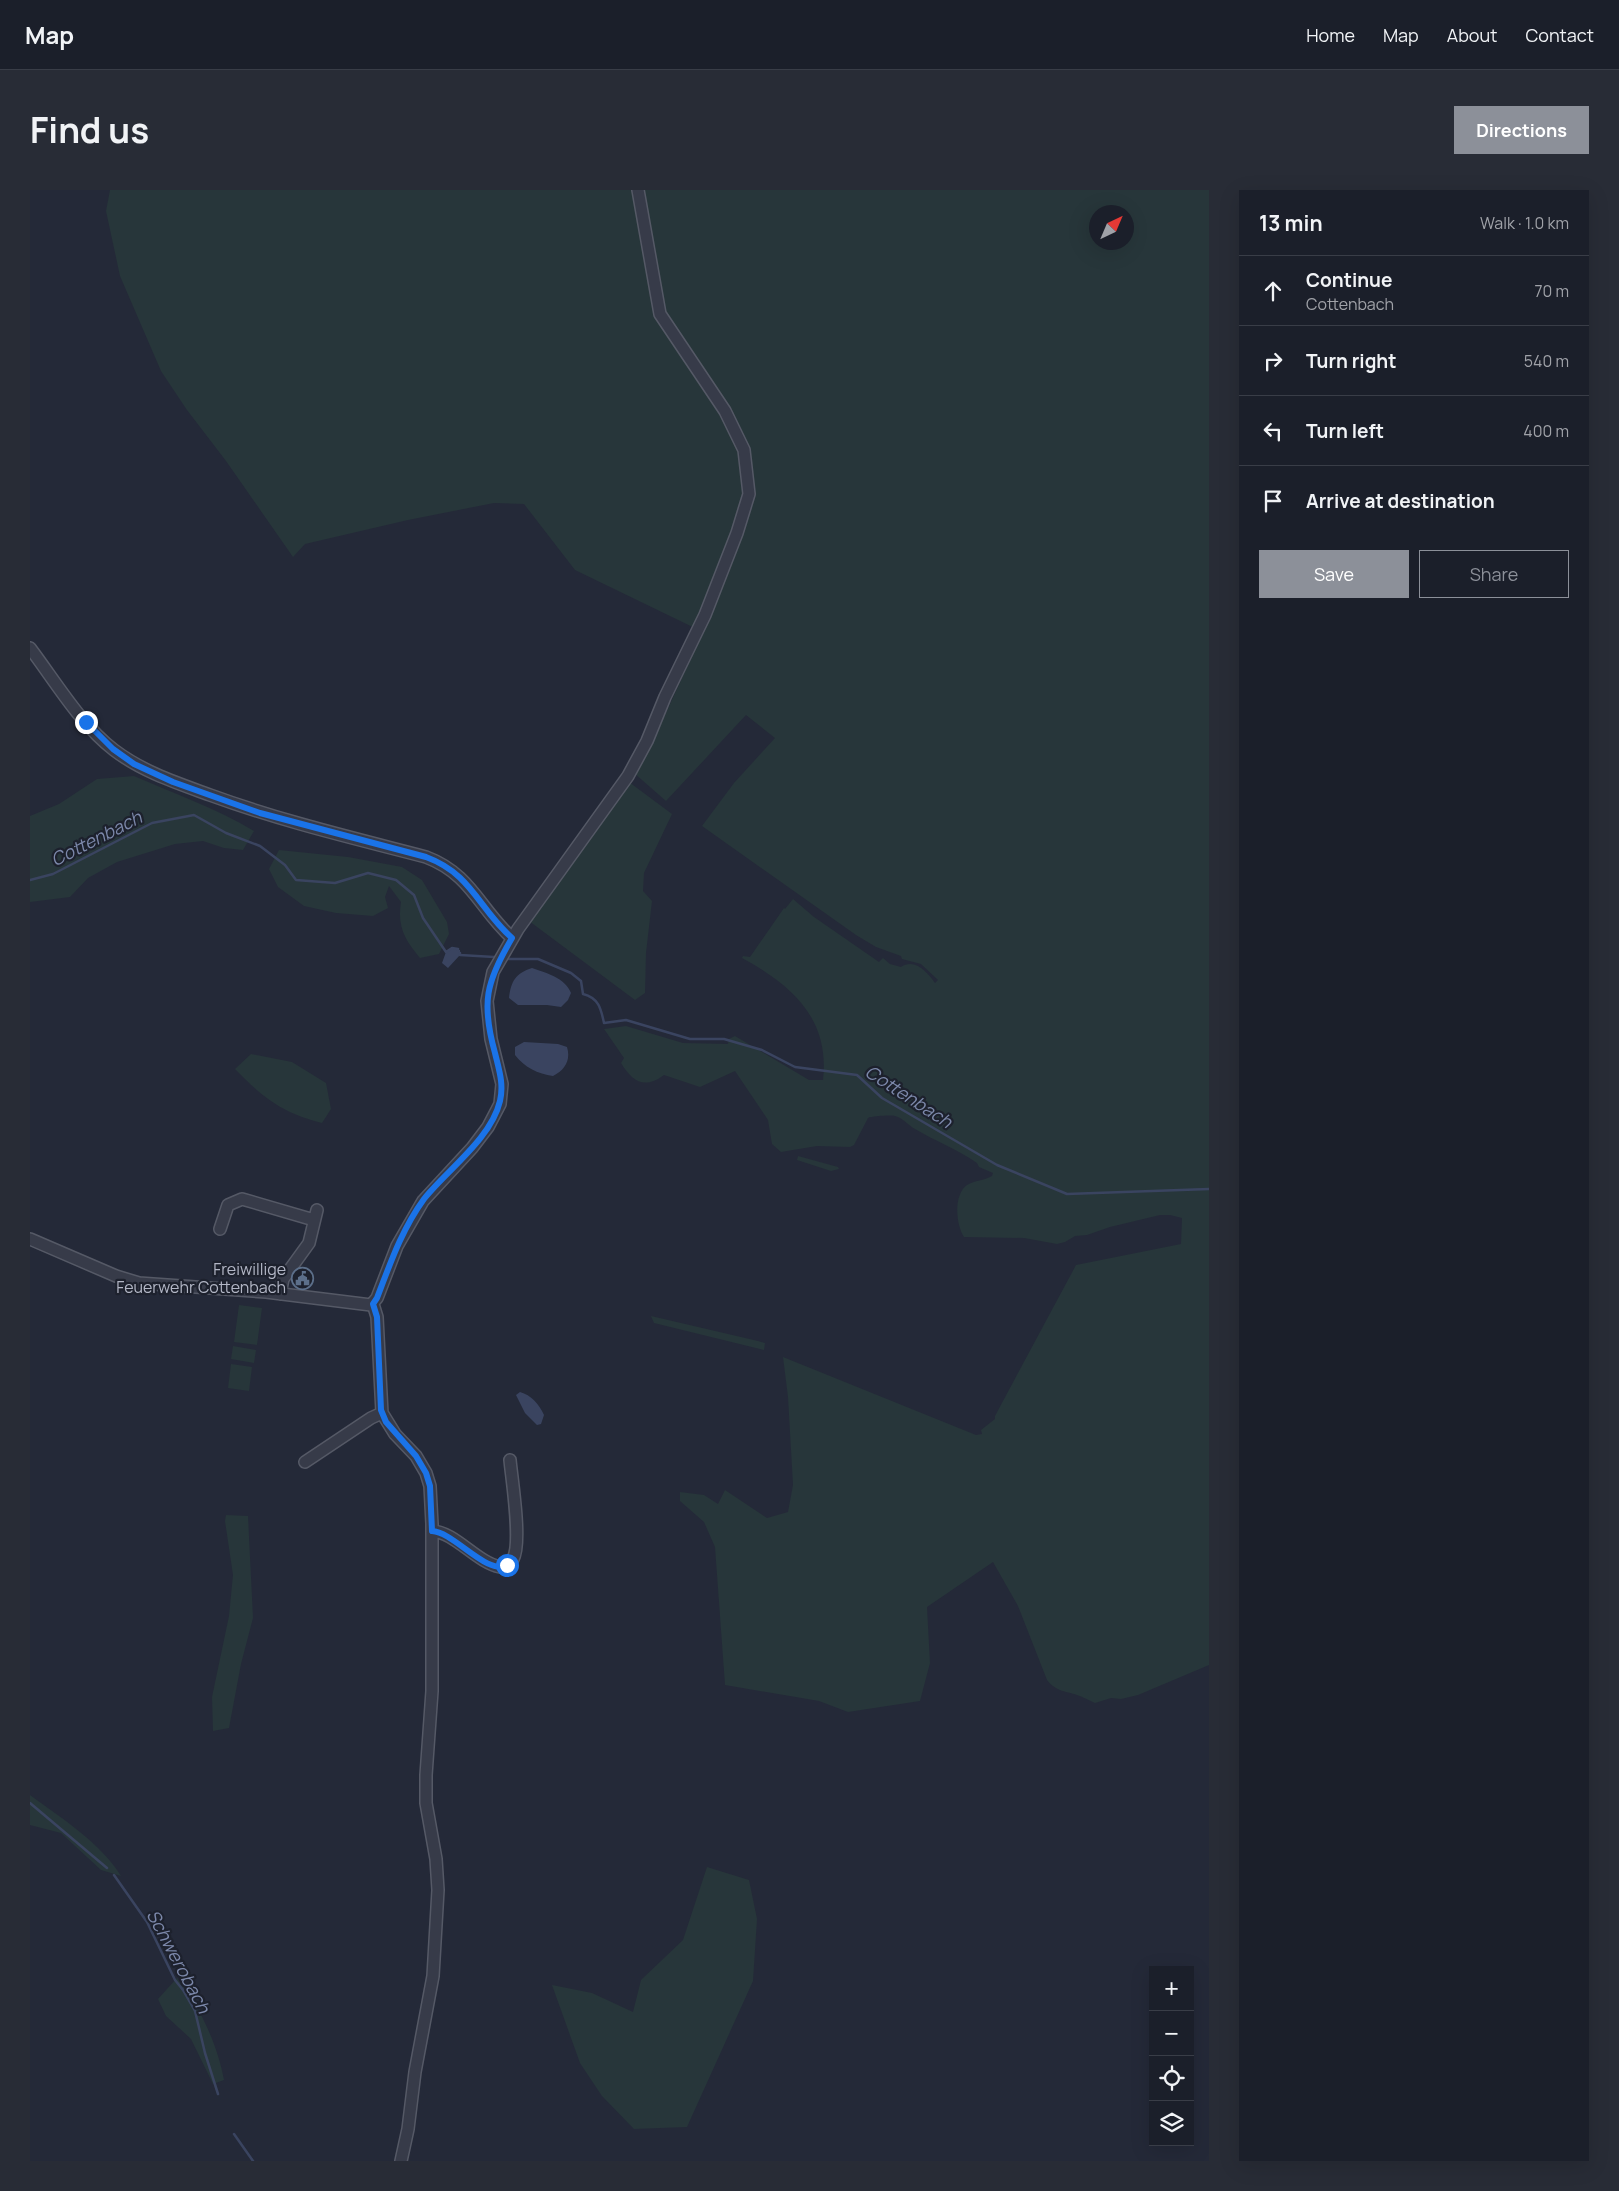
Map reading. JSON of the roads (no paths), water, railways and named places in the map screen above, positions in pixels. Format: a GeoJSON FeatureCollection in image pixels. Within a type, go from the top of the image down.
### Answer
{"type":"FeatureCollection","features":[{"type":"Feature","properties":{"kind":"street"},"geometry":{"type":"LineString","coordinates":[[373,1304],[398,1246],[423,1201],[472,1148],[488,1126],[500,1104],[502,1084],[491,1039],[487,992],[493,972],[512,938],[628,776],[647,741],[665,697],[705,615],[738,532],[749,494],[744,450],[725,411],[660,314],[638,190]]}},
{"type":"Feature","properties":{"kind":"street"},"geometry":{"type":"LineString","coordinates":[[30,648],[86,722],[113,749],[134,764],[173,782],[260,813],[443,863],[459,875],[512,938]]}},
{"type":"Feature","properties":{"kind":"street"},"geometry":{"type":"LineString","coordinates":[[220,1229],[228,1205],[242,1199],[316,1215],[309,1243],[282,1279],[280,1294]]}},
{"type":"Feature","properties":{"kind":"street"},"geometry":{"type":"LineString","coordinates":[[30,1239],[116,1276],[139,1283],[280,1294],[361,1305],[373,1304]]}},
{"type":"Feature","properties":{"kind":"street"},"geometry":{"type":"LineString","coordinates":[[373,1304],[377,1317],[382,1413],[395,1434],[416,1456],[426,1473],[430,1486],[432,1531],[432,1691],[426,1803],[436,1859],[438,1890],[433,1976],[401,2161]]}},
{"type":"Feature","properties":{"kind":"street"},"geometry":{"type":"LineString","coordinates":[[305,1462],[371,1418],[382,1413]]}},
{"type":"Feature","properties":{"kind":"street"},"geometry":{"type":"LineString","coordinates":[[432,1531],[445,1535],[490,1565],[500,1567],[510,1563],[515,1554],[516,1516],[510,1460]]}},
{"type":"Feature","properties":{"kind":"water"},"geometry":{"type":"Polygon","coordinates":[[[452,948],[460,950],[460,955],[448,968],[442,963],[446,952],[452,948]]]}},
{"type":"Feature","properties":{"kind":"water"},"geometry":{"type":"Polygon","coordinates":[[[532,968],[555,977],[568,988],[571,993],[568,1000],[561,1007],[518,1005],[509,998],[515,978],[522,972],[532,968]]]}},
{"type":"Feature","properties":{"kind":"water"},"geometry":{"type":"Polygon","coordinates":[[[524,1042],[558,1044],[567,1047],[568,1056],[564,1068],[553,1076],[542,1074],[532,1069],[515,1055],[515,1047],[524,1042]]]}},
{"type":"Feature","properties":{"kind":"water"},"geometry":{"type":"Polygon","coordinates":[[[520,1392],[534,1400],[540,1407],[544,1415],[541,1424],[537,1425],[525,1413],[516,1395],[520,1392]]]}},
{"type":"Feature","properties":{"kind":"waterway","name":"Cottenbach"},"geometry":{"type":"LineString","coordinates":[[30,880],[53,874],[152,823],[194,815],[226,833],[260,846],[285,865],[296,880],[335,883],[368,873],[396,880],[414,895],[423,918],[446,952],[452,948],[458,949]]}},
{"type":"Feature","properties":{"kind":"waterway","name":"Cottenbach"},"geometry":{"type":"LineString","coordinates":[[460,953],[460,955],[494,957]]}},
{"type":"Feature","properties":{"kind":"waterway","name":"Cottenbach"},"geometry":{"type":"LineString","coordinates":[[505,959],[538,959],[571,973],[581,981],[583,994],[596,1001],[602,1013],[604,1023],[626,1020],[690,1039],[724,1039],[762,1050],[795,1067],[857,1075],[882,1098],[997,1165],[1067,1194],[1209,1189]]}},
{"type":"Feature","properties":{"kind":"waterway","name":"Schwerobach"},"geometry":{"type":"LineString","coordinates":[[30,1803],[107,1868]]}},
{"type":"Feature","properties":{"kind":"waterway","name":"Schwerobach"},"geometry":{"type":"LineString","coordinates":[[114,1875],[147,1922],[175,1980],[195,2011],[205,2053],[218,2094]]}},
{"type":"Feature","properties":{"kind":"waterway","name":"Schwerobach"},"geometry":{"type":"LineString","coordinates":[[234,2134],[253,2161]]}},
{"type":"Feature","properties":{"kind":"place","name":"Freiwillige Feuerwehr Cottenbach"},"geometry":{"type":"Point","coordinates":[302,1278]}}]}
